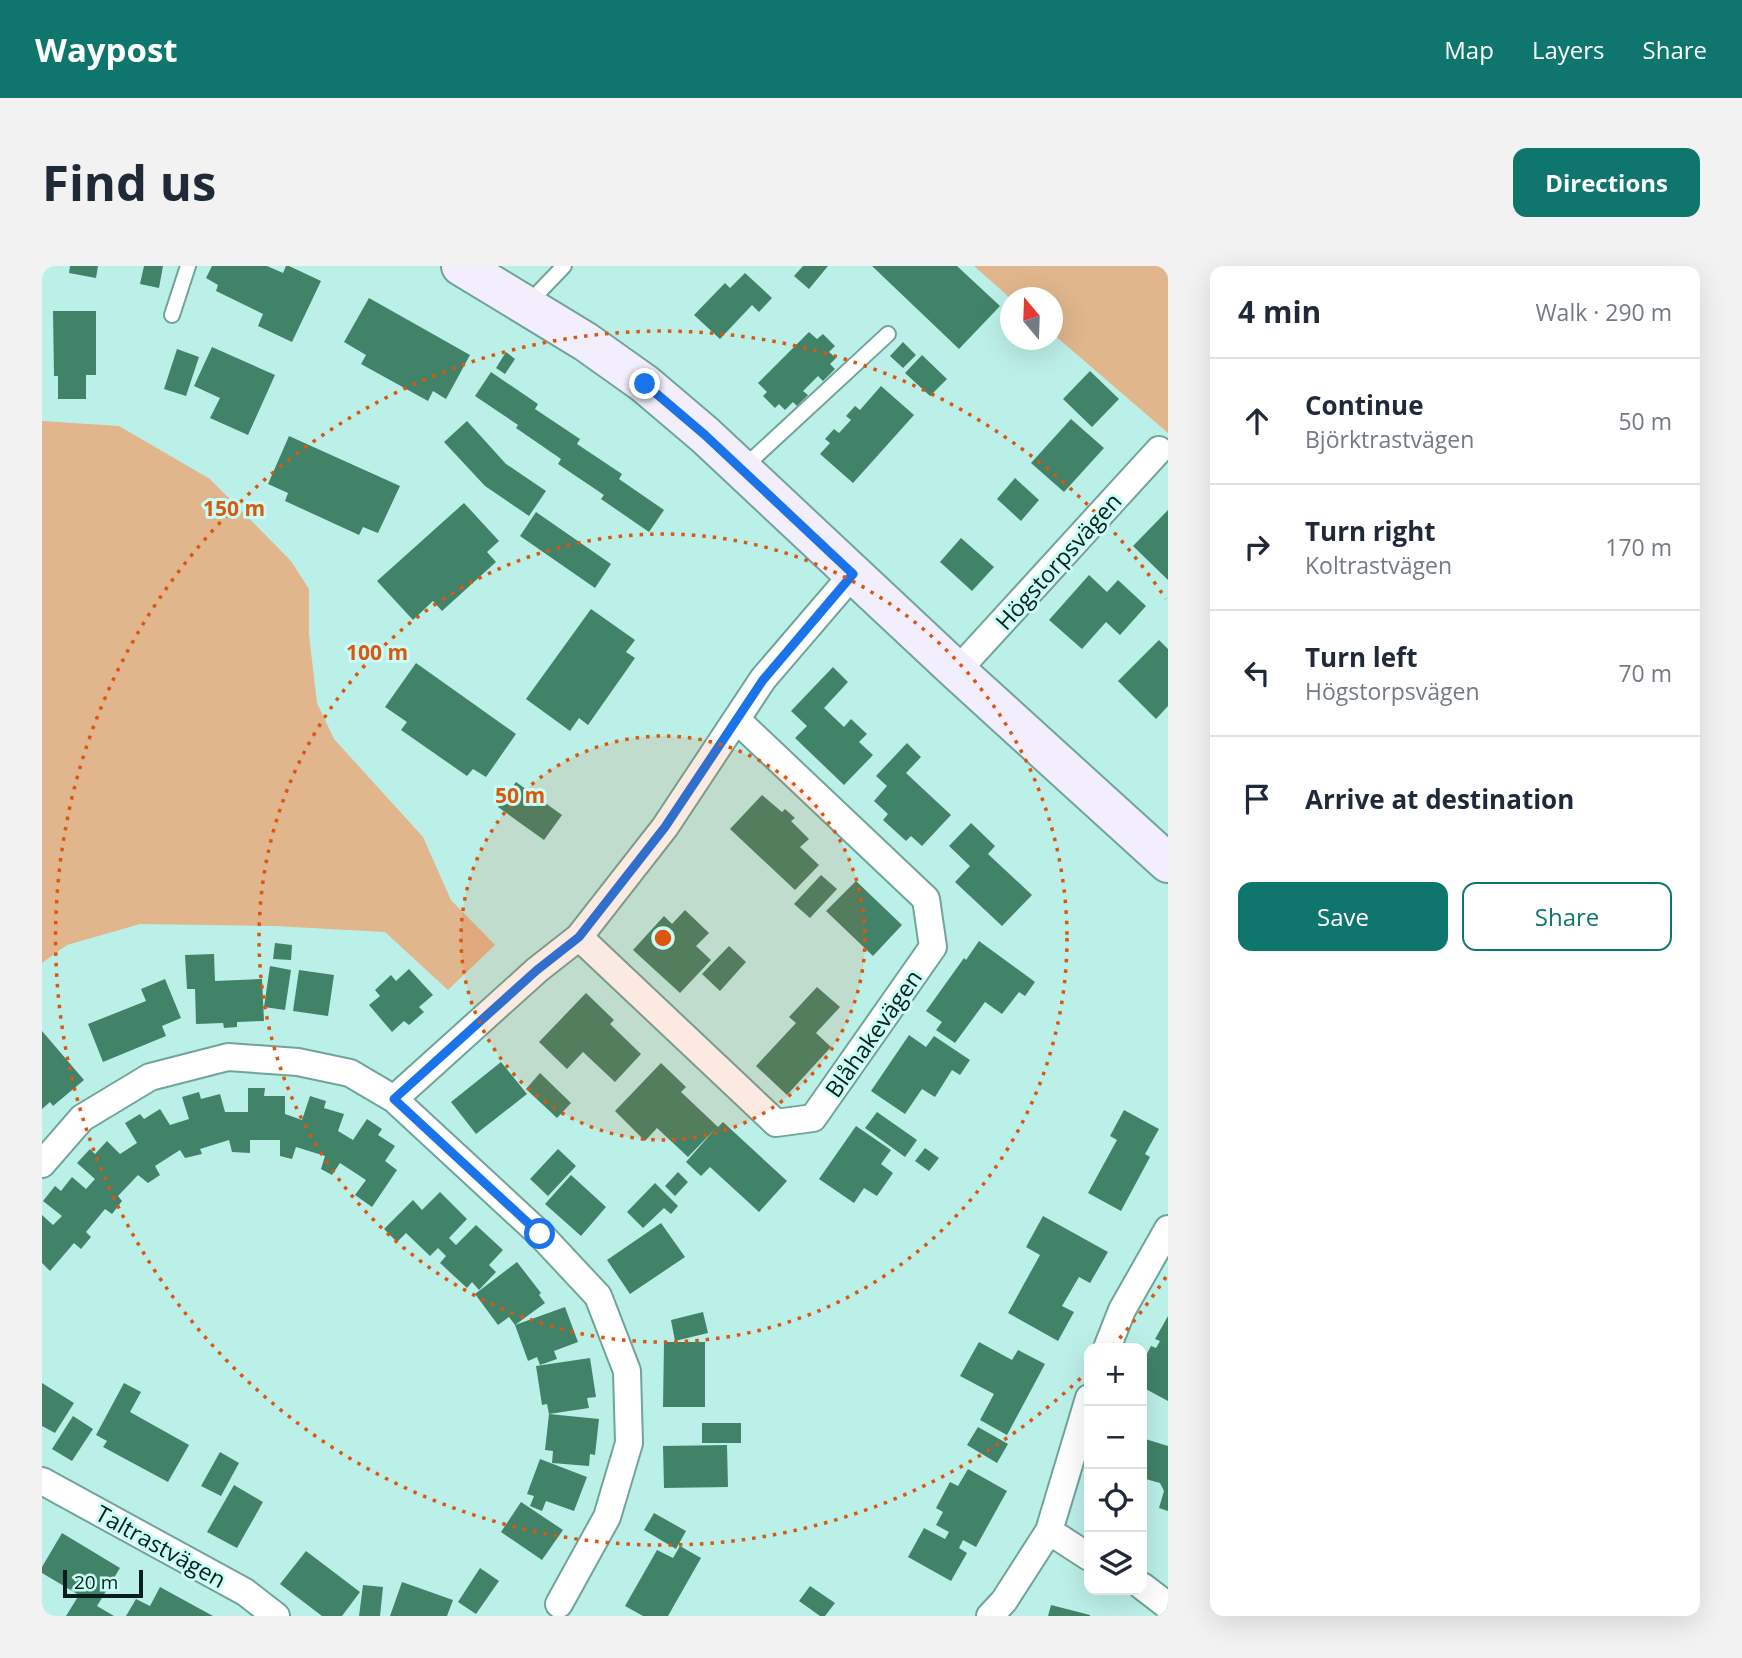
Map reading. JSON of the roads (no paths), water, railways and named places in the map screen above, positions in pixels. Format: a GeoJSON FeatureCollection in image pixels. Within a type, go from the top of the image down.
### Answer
{"type":"FeatureCollection","features":[{"type":"Feature","properties":{"kind":"street"},"geometry":{"type":"LineString","coordinates":[[461,266],[586,342],[645,384],[1168,863]]}},
{"type":"Feature","properties":{"kind":"street","name":"Högstorpsvägen"},"geometry":{"type":"LineString","coordinates":[[957,671],[1159,450]]}},
{"type":"Feature","properties":{"kind":"street"},"geometry":{"type":"LineString","coordinates":[[394,1099],[537,970],[579,937],[665,827],[763,680],[853,574]]}},
{"type":"Feature","properties":{"kind":"street","name":"Blåhakevägen"},"geometry":{"type":"LineString","coordinates":[[579,937],[776,1123],[813,1118],[933,947],[926,899],[738,721]]}},
{"type":"Feature","properties":{"kind":"street"},"geometry":{"type":"LineString","coordinates":[[42,1164],[82,1118],[150,1077],[228,1057],[298,1062],[350,1073],[394,1099],[540,1234],[598,1297],[628,1371],[629,1443],[607,1517],[559,1604]]}},
{"type":"Feature","properties":{"kind":"street"},"geometry":{"type":"LineString","coordinates":[[1109,1343],[1122,1310],[1168,1229]]}},
{"type":"Feature","properties":{"kind":"street"},"geometry":{"type":"LineString","coordinates":[[990,1616],[1004,1601],[1049,1531],[1087,1406]]}},
{"type":"Feature","properties":{"kind":"street","name":"Taltrastvägen"},"geometry":{"type":"LineString","coordinates":[[42,1481],[245,1592],[276,1616]]}},
{"type":"Feature","properties":{"kind":"street"},"geometry":{"type":"LineString","coordinates":[[1049,1531],[1084,1554]]}},
{"type":"Feature","properties":{"kind":"street"},"geometry":{"type":"LineString","coordinates":[[1147,1590],[1168,1606]]}},
{"type":"Feature","properties":{"kind":"lane"},"geometry":{"type":"LineString","coordinates":[[172,315],[188,266]]}},
{"type":"Feature","properties":{"kind":"lane"},"geometry":{"type":"LineString","coordinates":[[529,307],[564,266]]}},
{"type":"Feature","properties":{"kind":"lane"},"geometry":{"type":"LineString","coordinates":[[741,470],[888,334]]}}]}
